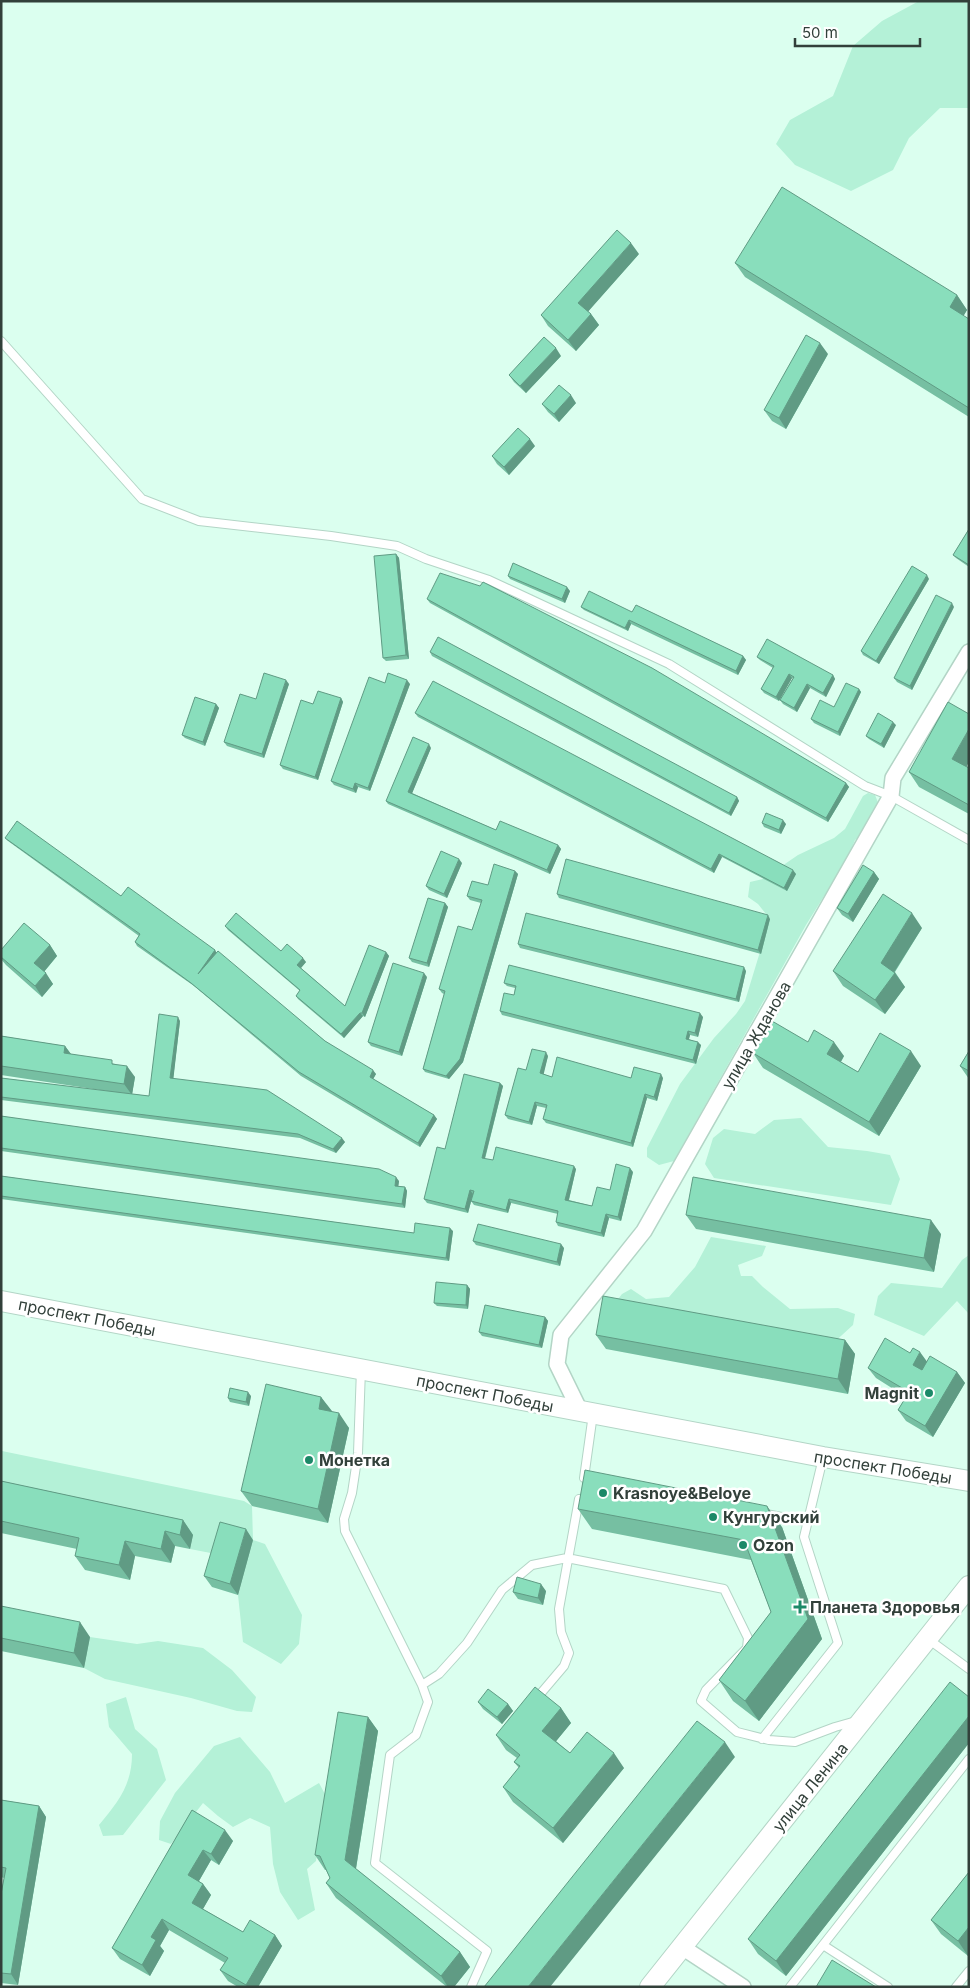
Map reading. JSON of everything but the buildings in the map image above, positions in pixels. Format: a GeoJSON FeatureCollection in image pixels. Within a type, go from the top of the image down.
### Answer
{"type":"FeatureCollection","features":[{"type":"Feature","properties":{"kind":"street","name":"улица Жданова"},"geometry":{"type":"LineString","coordinates":[[586,1412],[557,1364],[561,1335],[644,1231],[891,796],[893,778],[969,652]]}},
{"type":"Feature","properties":{"kind":"street","name":"проспект Победы"},"geometry":{"type":"LineString","coordinates":[[1,1301],[823,1457],[969,1481]]}},
{"type":"Feature","properties":{"kind":"street","name":"улица Ленина"},"geometry":{"type":"LineString","coordinates":[[650,1987],[969,1586]]}},
{"type":"Feature","properties":{"kind":"street"},"geometry":{"type":"LineString","coordinates":[[682,1947],[743,1987]]}},
{"type":"Feature","properties":{"kind":"lane"},"geometry":{"type":"LineString","coordinates":[[1,341],[142,499],[199,521],[331,536],[397,546],[426,559],[489,580],[669,664],[865,786],[891,796],[969,840]]}},
{"type":"Feature","properties":{"kind":"lane"},"geometry":{"type":"LineString","coordinates":[[361,1370],[358,1453],[352,1493],[344,1519],[345,1531],[422,1685],[428,1702],[416,1735],[390,1754],[375,1863],[487,1951],[471,1987]]}},
{"type":"Feature","properties":{"kind":"lane"},"geometry":{"type":"LineString","coordinates":[[533,1703],[564,1666],[569,1653],[561,1632],[559,1609],[567,1558],[584,1480],[586,1412]]}},
{"type":"Feature","properties":{"kind":"lane"},"geometry":{"type":"LineString","coordinates":[[762,1739],[838,1643],[804,1537],[823,1457]]}},
{"type":"Feature","properties":{"kind":"lane"},"geometry":{"type":"LineString","coordinates":[[584,1480],[593,1482]]}},
{"type":"Feature","properties":{"kind":"lane"},"geometry":{"type":"LineString","coordinates":[[759,1513],[808,1522]]}},
{"type":"Feature","properties":{"kind":"lane"},"geometry":{"type":"LineString","coordinates":[[422,1685],[439,1674],[467,1643],[502,1590],[532,1565],[567,1558],[724,1589],[748,1638],[747,1648],[706,1690],[701,1701],[737,1732],[762,1739],[795,1742],[835,1726],[863,1720]]}},
{"type":"Feature","properties":{"kind":"lane"},"geometry":{"type":"LineString","coordinates":[[928,1638],[969,1669]]}},
{"type":"Feature","properties":{"kind":"lane"},"geometry":{"type":"LineString","coordinates":[[790,1987],[969,1760]]}},
{"type":"Feature","properties":{"kind":"lane"},"geometry":{"type":"LineString","coordinates":[[823,1945],[888,1987]]}},
{"type":"Feature","properties":{"kind":"lane"},"geometry":{"type":"LineString","coordinates":[[956,1987],[969,1971]]}},
{"type":"Feature","properties":{"kind":"green space"},"geometry":{"type":"Polygon","coordinates":[[[919,1],[969,1],[969,108],[940,108],[909,138],[893,170],[851,191],[795,165],[776,144],[790,120],[833,96],[853,46],[882,21],[919,1]]]}},
{"type":"Feature","properties":{"kind":"green space"},"geometry":{"type":"Polygon","coordinates":[[[868,793],[875,795],[879,805],[866,832],[855,840],[840,876],[824,896],[806,925],[674,1161],[659,1165],[647,1157],[647,1148],[680,1084],[714,1038],[745,1001],[770,919],[758,904],[748,897],[750,882],[763,879],[798,855],[834,838],[845,829],[863,796],[868,793]]]}},
{"type":"Feature","properties":{"kind":"green space"},"geometry":{"type":"Polygon","coordinates":[[[801,1118],[828,1147],[890,1155],[900,1179],[891,1205],[714,1178],[705,1164],[713,1138],[724,1129],[755,1134],[774,1120],[801,1118]]]}},
{"type":"Feature","properties":{"kind":"green space"},"geometry":{"type":"Polygon","coordinates":[[[711,1237],[766,1246],[762,1256],[738,1265],[741,1276],[752,1276],[790,1309],[838,1308],[855,1314],[853,1325],[830,1346],[615,1303],[622,1294],[631,1289],[646,1299],[669,1297],[695,1267],[711,1237]]]}},
{"type":"Feature","properties":{"kind":"green space"},"geometry":{"type":"Polygon","coordinates":[[[969,1255],[969,1314],[957,1301],[924,1336],[874,1315],[878,1296],[891,1283],[942,1288],[962,1260],[969,1255]]]}},
{"type":"Feature","properties":{"kind":"green space"},"geometry":{"type":"Polygon","coordinates":[[[2,1451],[244,1501],[252,1506],[253,1540],[221,1555],[190,1549],[193,1535],[1,1492],[2,1451]]]}},
{"type":"Feature","properties":{"kind":"green space"},"geometry":{"type":"Polygon","coordinates":[[[253,1540],[265,1544],[302,1615],[299,1644],[281,1664],[243,1642],[238,1595],[253,1540]]]}},
{"type":"Feature","properties":{"kind":"green space"},"geometry":{"type":"Polygon","coordinates":[[[90,1637],[137,1644],[158,1641],[203,1648],[232,1670],[256,1697],[252,1712],[237,1711],[191,1698],[105,1679],[84,1668],[90,1637]]]}},
{"type":"Feature","properties":{"kind":"green space"},"geometry":{"type":"Polygon","coordinates":[[[126,1697],[135,1729],[157,1749],[166,1780],[123,1835],[103,1836],[99,1825],[118,1801],[127,1784],[132,1754],[109,1727],[106,1704],[126,1697]]]}},
{"type":"Feature","properties":{"kind":"green space"},"geometry":{"type":"Polygon","coordinates":[[[240,1737],[270,1772],[285,1803],[319,1783],[326,1796],[316,1861],[307,1869],[315,1910],[298,1920],[280,1892],[273,1864],[270,1827],[250,1818],[233,1827],[203,1803],[171,1844],[159,1840],[160,1821],[175,1793],[214,1746],[240,1737]]]}},
{"type":"Feature","properties":{"kind":"place","name":"Magnit"},"geometry":{"type":"Point","coordinates":[929,1393]}},
{"type":"Feature","properties":{"kind":"place","name":"Монетка"},"geometry":{"type":"Point","coordinates":[309,1460]}},
{"type":"Feature","properties":{"kind":"place","name":"Krasnoye&Beloye"},"geometry":{"type":"Point","coordinates":[603,1493]}},
{"type":"Feature","properties":{"kind":"place","name":"Кунгурский"},"geometry":{"type":"Point","coordinates":[713,1517]}},
{"type":"Feature","properties":{"kind":"place","name":"Ozon"},"geometry":{"type":"Point","coordinates":[743,1545]}},
{"type":"Feature","properties":{"kind":"place","name":"Планета Здоровья"},"geometry":{"type":"Point","coordinates":[800,1607]}}]}
